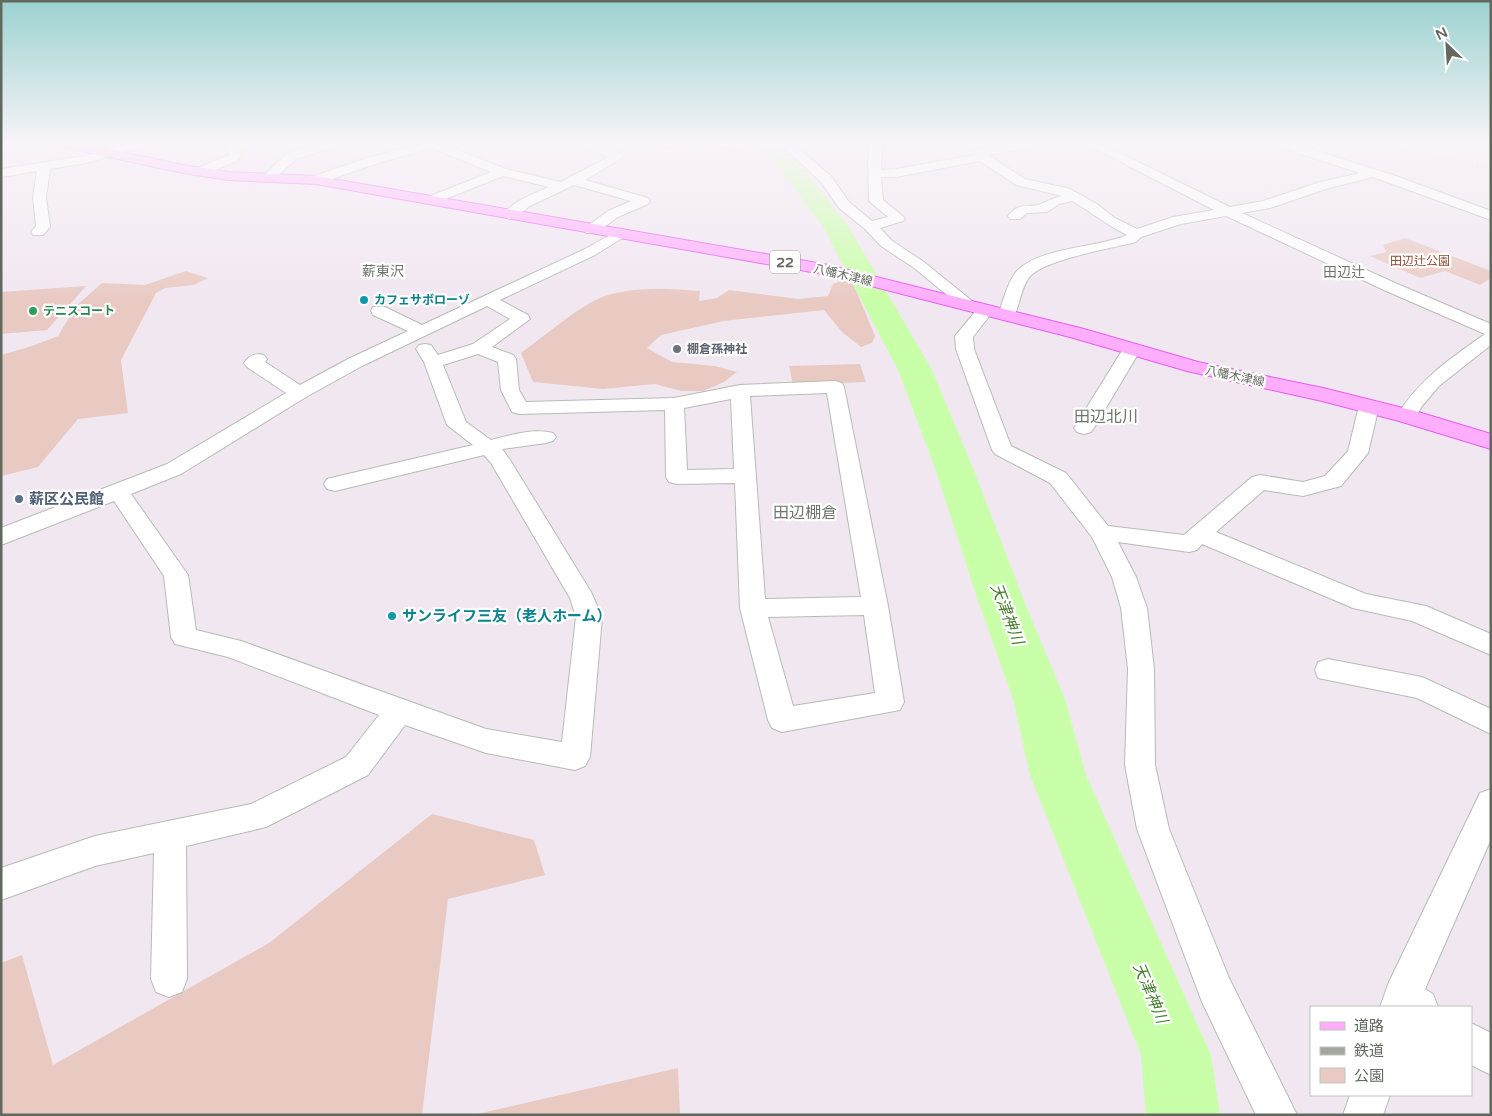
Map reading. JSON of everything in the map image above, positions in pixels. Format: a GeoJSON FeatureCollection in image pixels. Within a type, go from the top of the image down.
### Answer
{"type":"FeatureCollection","features":[{"type":"Feature","properties":{"kind":"main road","name":"八幡木津線"},"geometry":{"type":"LineString","coordinates":[[410,196],[591,230],[829,270],[978,307],[1194,367],[1369,406],[1491,442]]}},
{"type":"Feature","properties":{"kind":"street"},"geometry":{"type":"LineString","coordinates":[[38,232],[43,227],[39,196]]}},
{"type":"Feature","properties":{"kind":"street"},"geometry":{"type":"LineString","coordinates":[[433,200],[442,196]]}},
{"type":"Feature","properties":{"kind":"street"},"geometry":{"type":"LineString","coordinates":[[509,215],[525,203],[540,196]]}},
{"type":"Feature","properties":{"kind":"street"},"geometry":{"type":"LineString","coordinates":[[591,230],[613,214],[643,201],[629,196]]}},
{"type":"Feature","properties":{"kind":"street"},"geometry":{"type":"LineString","coordinates":[[837,196],[844,206],[870,226],[886,243],[978,307],[964,336],[965,349],[1002,450],[1058,478],[1102,534],[1124,577],[1134,608],[1141,668],[1140,765],[1154,829],[1215,989],[1277,1115]]}},
{"type":"Feature","properties":{"kind":"street"},"geometry":{"type":"LineString","coordinates":[[870,226],[898,218],[876,200],[876,196]]}},
{"type":"Feature","properties":{"kind":"street"},"geometry":{"type":"LineString","coordinates":[[1195,196],[1399,292],[1491,330]]}},
{"type":"Feature","properties":{"kind":"street"},"geometry":{"type":"LineString","coordinates":[[1006,315],[1021,276],[1028,269],[1050,259],[1131,239],[1136,234],[1178,220],[1265,205],[1291,196]]}},
{"type":"Feature","properties":{"kind":"street"},"geometry":{"type":"LineString","coordinates":[[1434,196],[1491,216]]}},
{"type":"Feature","properties":{"kind":"street"},"geometry":{"type":"LineString","coordinates":[[1015,216],[1024,209],[1042,209],[1055,201],[1074,197],[1092,207],[1110,222],[1136,234]]}},
{"type":"Feature","properties":{"kind":"street"},"geometry":{"type":"LineString","coordinates":[[1,537],[174,469],[299,393],[356,362],[590,252],[619,234]]}},
{"type":"Feature","properties":{"kind":"street"},"geometry":{"type":"LineString","coordinates":[[433,362],[479,348],[522,318],[488,300]]}},
{"type":"Feature","properties":{"kind":"street"},"geometry":{"type":"LineString","coordinates":[[118,491],[176,574],[184,637],[232,648],[399,711],[486,741],[575,757],[589,617],[582,598],[500,460],[487,446],[457,425],[433,362],[417,333],[379,311]]}},
{"type":"Feature","properties":{"kind":"street"},"geometry":{"type":"LineString","coordinates":[[1407,416],[1413,404],[1449,368],[1491,338]]}},
{"type":"Feature","properties":{"kind":"street"},"geometry":{"type":"LineString","coordinates":[[479,348],[507,359],[510,390],[519,408],[674,404],[697,401],[740,391],[835,386],[875,606],[890,702],[782,720],[753,608],[740,391]]}},
{"type":"Feature","properties":{"kind":"street"},"geometry":{"type":"LineString","coordinates":[[1084,428],[1132,349]]}},
{"type":"Feature","properties":{"kind":"street"},"geometry":{"type":"LineString","coordinates":[[258,359],[253,364],[299,393]]}},
{"type":"Feature","properties":{"kind":"street"},"geometry":{"type":"LineString","coordinates":[[674,404],[677,477],[746,476]]}},
{"type":"Feature","properties":{"kind":"street"},"geometry":{"type":"LineString","coordinates":[[1102,534],[1120,534],[1189,544],[1260,482],[1303,489],[1333,481],[1358,453],[1369,406]]}},
{"type":"Feature","properties":{"kind":"street"},"geometry":{"type":"LineString","coordinates":[[335,484],[468,454],[487,446],[524,438],[546,437]]}},
{"type":"Feature","properties":{"kind":"street"},"geometry":{"type":"LineString","coordinates":[[1199,534],[1362,602],[1417,613],[1491,645]]}},
{"type":"Feature","properties":{"kind":"street"},"geometry":{"type":"LineString","coordinates":[[753,608],[875,606]]}},
{"type":"Feature","properties":{"kind":"street"},"geometry":{"type":"LineString","coordinates":[[1328,670],[1422,688],[1491,722]]}},
{"type":"Feature","properties":{"kind":"street"},"geometry":{"type":"LineString","coordinates":[[1,884],[95,851],[255,816],[357,766],[399,711]]}},
{"type":"Feature","properties":{"kind":"street"},"geometry":{"type":"LineString","coordinates":[[1407,1003],[1491,803]]}},
{"type":"Feature","properties":{"kind":"street"},"geometry":{"type":"LineString","coordinates":[[169,979],[170,836]]}},
{"type":"Feature","properties":{"kind":"street"},"geometry":{"type":"LineString","coordinates":[[1472,1043],[1491,1056]]}},
{"type":"Feature","properties":{"kind":"street"},"geometry":{"type":"LineString","coordinates":[[1363,1115],[1370,1096]]}},
{"type":"Feature","properties":{"kind":"green space","name":"田辺辻公園"},"geometry":{"type":"Polygon","coordinates":[[[1405,238],[1491,271],[1491,278],[1480,285],[1445,271],[1420,278],[1370,256],[1386,252],[1383,245],[1405,238]]]}},
{"type":"Feature","properties":{"kind":"green space"},"geometry":{"type":"Polygon","coordinates":[[[186,271],[208,278],[194,285],[165,288],[156,293],[121,360],[128,413],[78,419],[38,467],[1,476],[1,355],[58,336],[76,306],[102,283],[145,285],[186,271]]]}},
{"type":"Feature","properties":{"kind":"green space"},"geometry":{"type":"Polygon","coordinates":[[[844,280],[853,283],[875,336],[872,343],[861,347],[842,332],[824,310],[724,321],[661,335],[647,348],[672,362],[715,366],[737,372],[724,382],[703,391],[681,391],[655,384],[603,389],[533,382],[521,353],[581,308],[602,297],[615,293],[644,289],[700,291],[699,301],[717,298],[729,290],[798,299],[828,296],[833,284],[844,280]]]}},
{"type":"Feature","properties":{"kind":"green space","name":"テニスコート"},"geometry":{"type":"Polygon","coordinates":[[[86,286],[47,330],[1,334],[1,292],[86,286]]]}},
{"type":"Feature","properties":{"kind":"green space"},"geometry":{"type":"Polygon","coordinates":[[[860,364],[866,382],[793,385],[789,366],[860,364]]]}},
{"type":"Feature","properties":{"kind":"green space"},"geometry":{"type":"Polygon","coordinates":[[[432,814],[534,840],[545,875],[448,899],[422,1115],[1,1115],[1,963],[22,955],[53,1065],[269,943],[432,814]]]}},
{"type":"Feature","properties":{"kind":"green space"},"geometry":{"type":"Polygon","coordinates":[[[678,1068],[680,1115],[473,1115],[678,1068]]]}},
{"type":"Feature","properties":{"kind":"waterway","name":"天津神川"},"geometry":{"type":"LineString","coordinates":[[812,196],[835,226],[915,370],[954,468],[1001,601],[1039,699],[1058,775],[1176,1055],[1183,1115]]}},
{"type":"Feature","properties":{"kind":"place","name":"カフェサボローゾ"},"geometry":{"type":"Point","coordinates":[364,300]}},
{"type":"Feature","properties":{"kind":"place","name":"テニスコート"},"geometry":{"type":"Point","coordinates":[33,311]}},
{"type":"Feature","properties":{"kind":"place","name":"棚倉孫神社"},"geometry":{"type":"Point","coordinates":[677,349]}},
{"type":"Feature","properties":{"kind":"place","name":"薪区公民館"},"geometry":{"type":"Point","coordinates":[19,499]}},
{"type":"Feature","properties":{"kind":"place","name":"サンライフ三友（老人ホーム）"},"geometry":{"type":"Point","coordinates":[392,616]}},
{"type":"Feature","properties":{"kind":"district","name":"薪東沢"},"geometry":{"type":"Point","coordinates":[383,271]}},
{"type":"Feature","properties":{"kind":"district","name":"田辺辻"},"geometry":{"type":"Point","coordinates":[1344,272]}},
{"type":"Feature","properties":{"kind":"district","name":"田辺北川"},"geometry":{"type":"Point","coordinates":[1106,417]}},
{"type":"Feature","properties":{"kind":"district","name":"田辺棚倉"},"geometry":{"type":"Point","coordinates":[805,513]}}]}
